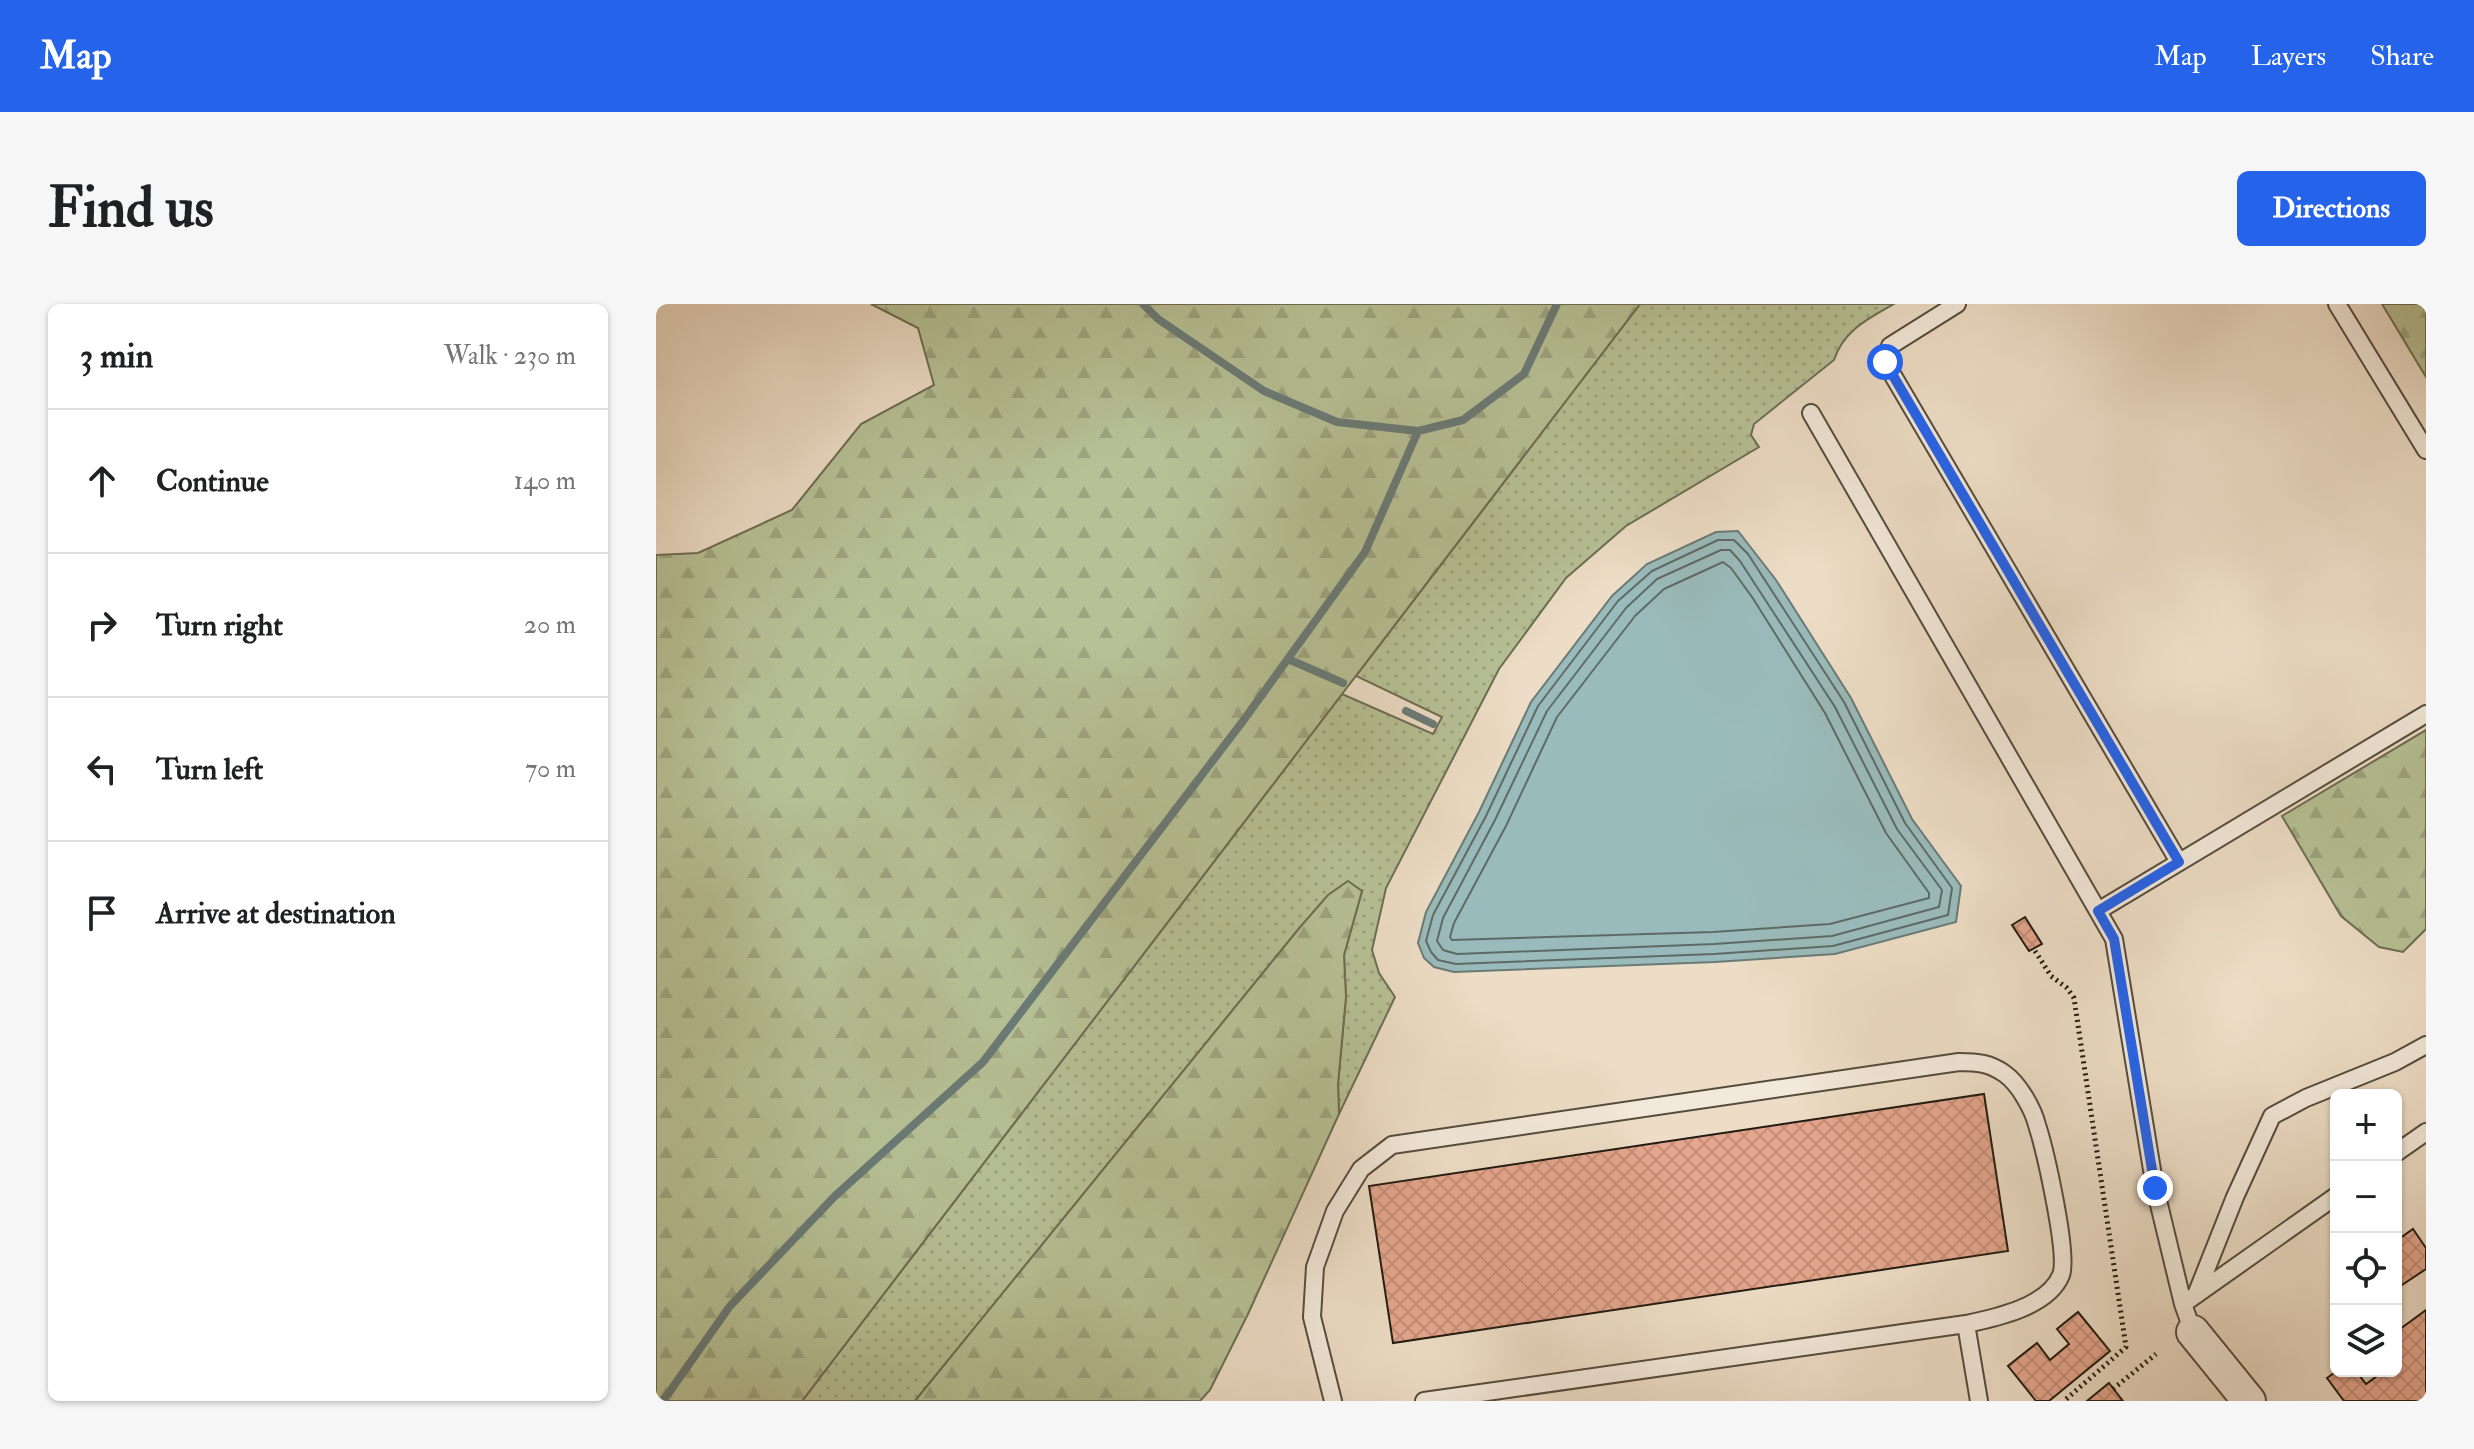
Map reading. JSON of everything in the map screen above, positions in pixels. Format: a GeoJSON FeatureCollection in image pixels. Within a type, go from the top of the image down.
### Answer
{"type":"FeatureCollection","features":[{"type":"Feature","properties":{"kind":"street"},"geometry":{"type":"LineString","coordinates":[[2191,1310],[2249,1401]]}},
{"type":"Feature","properties":{"kind":"lane"},"geometry":{"type":"LineString","coordinates":[[1957,304],[1890,346],[1885,362],[2179,862]]}},
{"type":"Feature","properties":{"kind":"lane"},"geometry":{"type":"LineString","coordinates":[[2337,304],[2426,450]]}},
{"type":"Feature","properties":{"kind":"lane"},"geometry":{"type":"LineString","coordinates":[[1811,413],[2114,939],[2155,1188],[2191,1310]]}},
{"type":"Feature","properties":{"kind":"lane"},"geometry":{"type":"LineString","coordinates":[[2098,911],[2426,714]]}},
{"type":"Feature","properties":{"kind":"lane"},"geometry":{"type":"LineString","coordinates":[[2191,1310],[2235,1197],[2272,1116],[2306,1098],[2395,1062],[2426,1045]]}},
{"type":"Feature","properties":{"kind":"lane"},"geometry":{"type":"LineString","coordinates":[[1333,1401],[1312,1317],[1315,1267],[1335,1211],[1361,1169],[1392,1145],[1959,1062],[1984,1062],[2007,1075],[2037,1123],[2064,1251],[2061,1276],[2045,1294],[2007,1316],[1424,1401]]}},
{"type":"Feature","properties":{"kind":"lane"},"geometry":{"type":"LineString","coordinates":[[2402,1149],[2426,1132]]}},
{"type":"Feature","properties":{"kind":"lane"},"geometry":{"type":"LineString","coordinates":[[2191,1310],[2330,1201]]}},
{"type":"Feature","properties":{"kind":"lane"},"geometry":{"type":"LineString","coordinates":[[1966,1324],[1979,1401]]}},
{"type":"Feature","properties":{"kind":"path"},"geometry":{"type":"LineString","coordinates":[[2035,951],[2051,976],[2074,998],[2126,1347],[2064,1401]]}},
{"type":"Feature","properties":{"kind":"path"},"geometry":{"type":"LineString","coordinates":[[2113,1389],[2156,1354]]}},
{"type":"Feature","properties":{"kind":"green space"},"geometry":{"type":"Polygon","coordinates":[[[871,304],[1640,304],[802,1401],[656,1401],[656,555],[698,553],[792,510],[861,424],[934,385],[918,328],[871,304]]]}},
{"type":"Feature","properties":{"kind":"green space"},"geometry":{"type":"Polygon","coordinates":[[[1640,304],[1894,304],[1858,326],[1844,341],[1834,360],[1754,424],[1751,435],[1759,447],[1626,526],[1566,578],[1499,669],[1386,888],[1372,950],[1379,973],[1395,997],[1339,1114],[1338,1084],[1346,997],[1344,955],[1362,891],[1301,926],[915,1401],[802,1401],[1342,694],[1433,734],[1442,717],[1356,676],[1640,304]]]}},
{"type":"Feature","properties":{"kind":"green space"},"geometry":{"type":"Polygon","coordinates":[[[2382,304],[2426,304],[2426,377],[2382,304]]]}},
{"type":"Feature","properties":{"kind":"green space"},"geometry":{"type":"Polygon","coordinates":[[[2426,730],[2426,929],[2403,952],[2379,947],[2341,916],[2282,816],[2426,730]]]}},
{"type":"Feature","properties":{"kind":"green space"},"geometry":{"type":"Polygon","coordinates":[[[1348,881],[1362,891],[1344,955],[1346,997],[1338,1084],[1339,1114],[1210,1390],[1200,1401],[915,1401],[1301,926],[1328,895],[1348,881]]]}},
{"type":"Feature","properties":{"kind":"water"},"geometry":{"type":"Polygon","coordinates":[[[1738,531],[1776,580],[1851,698],[1912,819],[1961,886],[1956,922],[1835,954],[1454,972],[1434,967],[1424,958],[1418,943],[1426,912],[1479,812],[1531,702],[1612,596],[1647,564],[1716,532],[1738,531]]]}},
{"type":"Feature","properties":{"kind":"building"},"geometry":{"type":"Polygon","coordinates":[[[2025,917],[2042,944],[2029,951],[2012,925],[2025,917]]]}},
{"type":"Feature","properties":{"kind":"building"},"geometry":{"type":"Polygon","coordinates":[[[1984,1094],[2008,1251],[1393,1343],[1369,1186],[1984,1094]]]}},
{"type":"Feature","properties":{"kind":"building"},"geometry":{"type":"Polygon","coordinates":[[[2413,1229],[2426,1248],[2426,1269],[2402,1285],[2402,1237],[2413,1229]]]}},
{"type":"Feature","properties":{"kind":"building"},"geometry":{"type":"Polygon","coordinates":[[[2426,1310],[2426,1401],[2344,1401],[2327,1378],[2330,1376],[2361,1377],[2366,1384],[2376,1377],[2402,1377],[2402,1328],[2426,1310]]]}},
{"type":"Feature","properties":{"kind":"building"},"geometry":{"type":"Polygon","coordinates":[[[2078,1312],[2110,1351],[2049,1401],[2036,1401],[2008,1366],[2037,1343],[2050,1360],[2069,1344],[2057,1329],[2078,1312]]]}},
{"type":"Feature","properties":{"kind":"building"},"geometry":{"type":"Polygon","coordinates":[[[2109,1383],[2123,1401],[2087,1401],[2109,1383]]]}},
{"type":"Feature","properties":{"kind":"waterway"},"geometry":{"type":"LineString","coordinates":[[1143,304],[1158,319],[1264,391],[1337,422],[1418,431],[1463,420],[1524,374],[1557,304]]}},
{"type":"Feature","properties":{"kind":"waterway"},"geometry":{"type":"LineString","coordinates":[[663,1401],[730,1306],[835,1196],[983,1062],[1243,721],[1365,552],[1418,431]]}},
{"type":"Feature","properties":{"kind":"waterway"},"geometry":{"type":"LineString","coordinates":[[1288,659],[1343,683]]}},
{"type":"Feature","properties":{"kind":"waterway"},"geometry":{"type":"LineString","coordinates":[[1406,711],[1433,724]]}},
{"type":"Feature","properties":{"kind":"route"},"geometry":{"type":"LineString","coordinates":[[1885,362],[2179,862],[2098,911],[2114,939],[2155,1188]]}}]}
